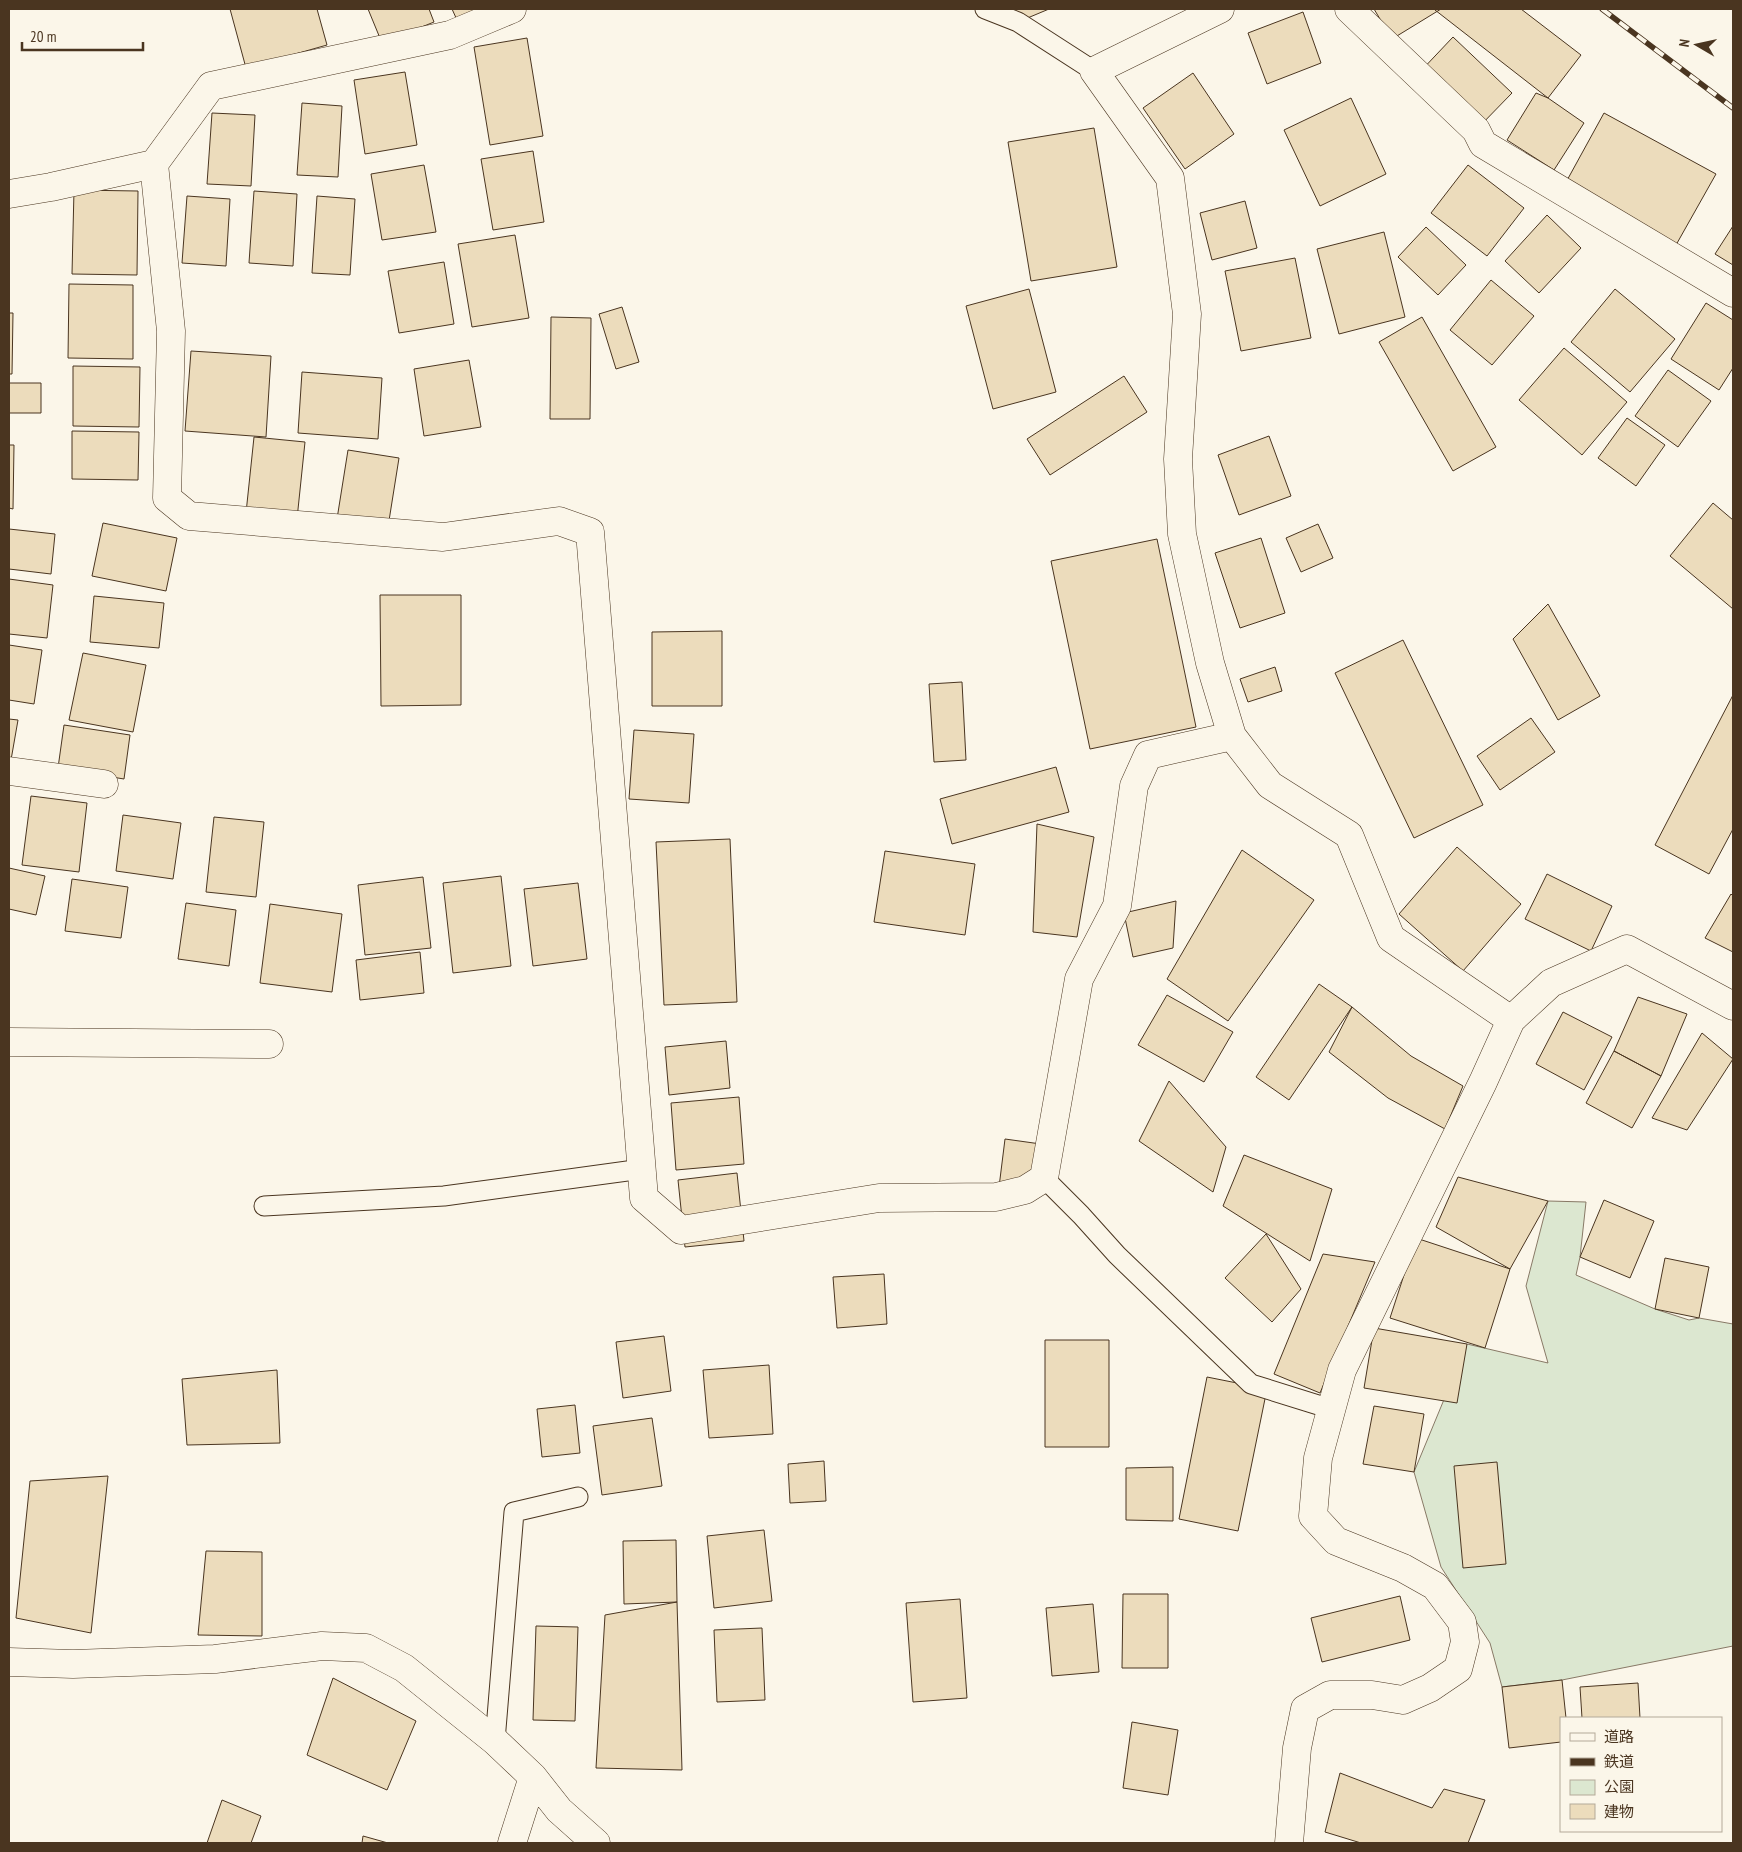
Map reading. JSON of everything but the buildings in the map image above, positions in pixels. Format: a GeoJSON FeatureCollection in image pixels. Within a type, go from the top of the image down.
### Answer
{"type":"FeatureCollection","features":[{"type":"Feature","properties":{"kind":"street"},"geometry":{"type":"LineString","coordinates":[[9,194],[51,188],[154,164],[211,86],[450,35],[512,9]]}},
{"type":"Feature","properties":{"kind":"street"},"geometry":{"type":"LineString","coordinates":[[1220,9],[1094,71],[1170,178],[1187,314],[1178,459],[1182,534],[1210,663],[1232,736],[1270,785],[1349,836],[1391,938],[1511,1020]]}},
{"type":"Feature","properties":{"kind":"street"},"geometry":{"type":"LineString","coordinates":[[1349,9],[1476,130],[1483,144],[1733,293]]}},
{"type":"Feature","properties":{"kind":"street"},"geometry":{"type":"LineString","coordinates":[[154,164],[171,331],[167,498],[189,516],[443,537],[559,521],[590,532],[644,1198],[681,1230],[879,1198],[996,1197],[1025,1190],[1044,1178],[1078,979],[1117,906],[1134,786],[1148,755],[1232,736]]}},
{"type":"Feature","properties":{"kind":"street"},"geometry":{"type":"LineString","coordinates":[[9,771],[104,784]]}},
{"type":"Feature","properties":{"kind":"street"},"geometry":{"type":"LineString","coordinates":[[1289,1843],[1297,1748],[1305,1709],[1330,1695],[1372,1695],[1403,1700],[1430,1688],[1458,1669],[1465,1642],[1462,1622],[1435,1586],[1403,1568],[1336,1541],[1313,1516],[1318,1458],[1342,1370],[1483,1082],[1511,1020],[1551,983],[1627,949],[1733,1006]]}},
{"type":"Feature","properties":{"kind":"street"},"geometry":{"type":"LineString","coordinates":[[9,1042],[269,1044]]}},
{"type":"Feature","properties":{"kind":"street"},"geometry":{"type":"LineString","coordinates":[[9,1662],[73,1664],[215,1660],[322,1646],[366,1648],[404,1668],[495,1741],[533,1777],[559,1810],[596,1843]]}},
{"type":"Feature","properties":{"kind":"street"},"geometry":{"type":"LineString","coordinates":[[512,1843],[533,1777]]}},
{"type":"Feature","properties":{"kind":"lane"},"geometry":{"type":"LineString","coordinates":[[985,9],[1018,22],[1094,71]]}},
{"type":"Feature","properties":{"kind":"lane"},"geometry":{"type":"LineString","coordinates":[[264,1206],[444,1196],[642,1169]]}},
{"type":"Feature","properties":{"kind":"lane"},"geometry":{"type":"LineString","coordinates":[[1044,1178],[1082,1215],[1117,1256],[1251,1384],[1331,1409]]}},
{"type":"Feature","properties":{"kind":"lane"},"geometry":{"type":"LineString","coordinates":[[495,1741],[514,1512],[578,1497]]}},
{"type":"Feature","properties":{"kind":"green space"},"geometry":{"type":"Polygon","coordinates":[[[1548,1201],[1586,1202],[1580,1257],[1576,1275],[1655,1309],[1689,1320],[1699,1318],[1733,1324],[1733,1646],[1562,1680],[1502,1687],[1490,1643],[1441,1567],[1414,1472],[1467,1344],[1548,1363],[1526,1286],[1548,1201]]]}},
{"type":"Feature","properties":{"kind":"railway"},"geometry":{"type":"LineString","coordinates":[[1602,9],[1733,108]]}}]}
